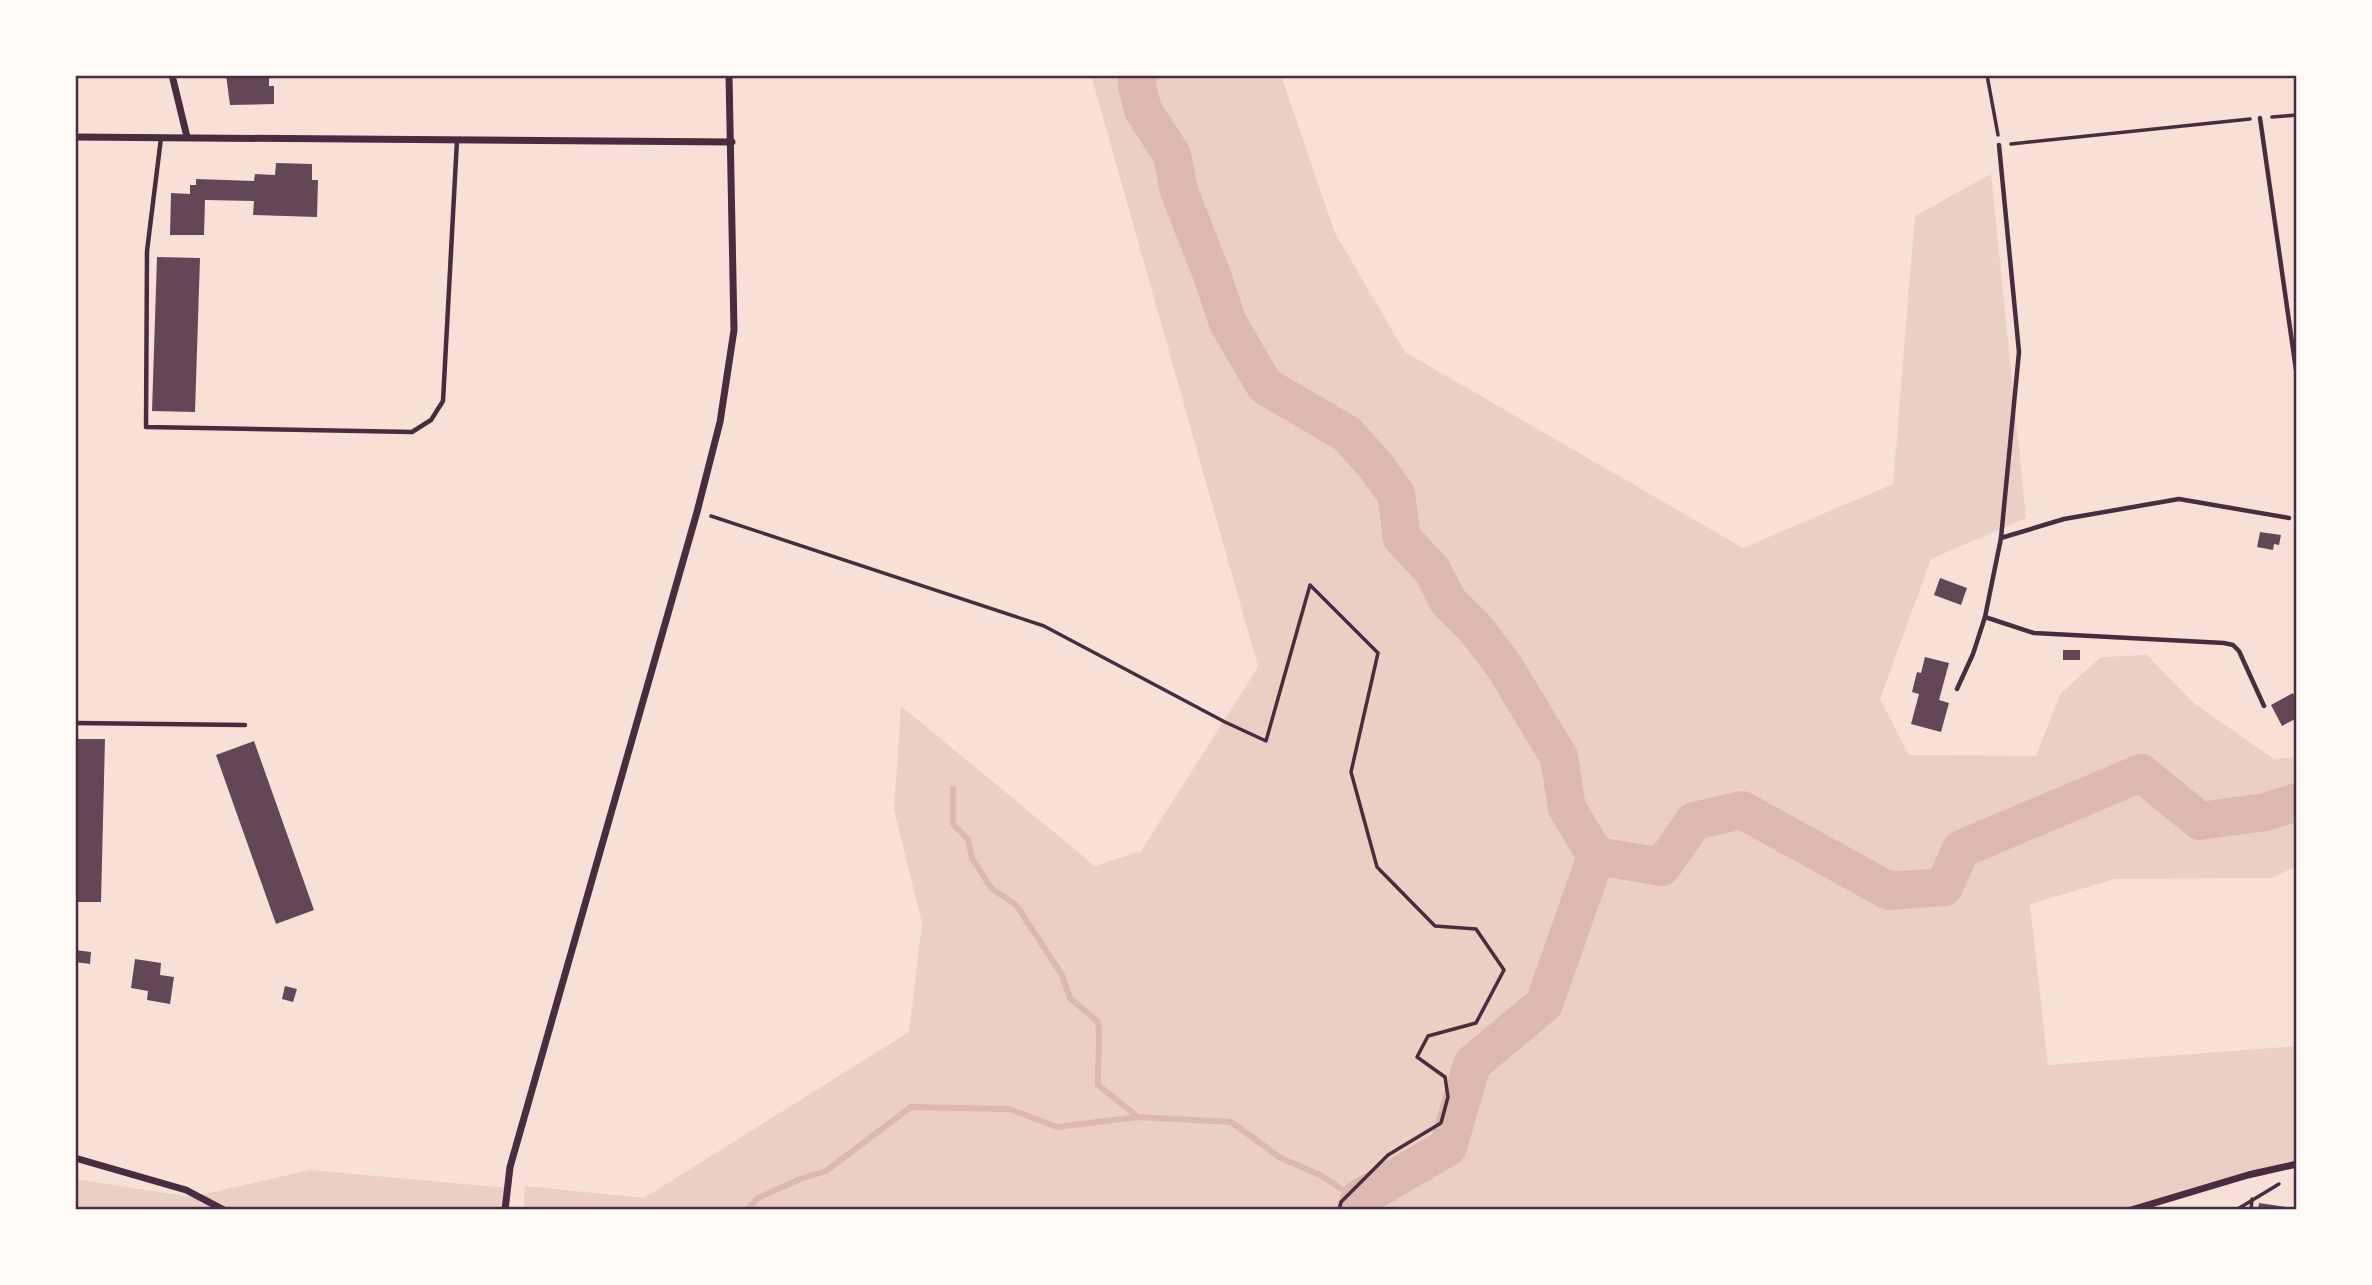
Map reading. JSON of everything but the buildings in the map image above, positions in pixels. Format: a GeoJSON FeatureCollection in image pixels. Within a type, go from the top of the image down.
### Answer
{"type":"FeatureCollection","features":[{"type":"Feature","properties":{"kind":"street"},"geometry":{"type":"LineString","coordinates":[[172,75],[187,137]]}},
{"type":"Feature","properties":{"kind":"street"},"geometry":{"type":"LineString","coordinates":[[505,1210],[510,1167],[697,512],[720,422],[734,330],[729,75]]}},
{"type":"Feature","properties":{"kind":"street"},"geometry":{"type":"LineString","coordinates":[[75,137],[732,142]]}},
{"type":"Feature","properties":{"kind":"street"},"geometry":{"type":"LineString","coordinates":[[75,1158],[186,1190],[224,1210]]}},
{"type":"Feature","properties":{"kind":"street"},"geometry":{"type":"LineString","coordinates":[[2132,1210],[2248,1175],[2297,1164]]}},
{"type":"Feature","properties":{"kind":"lane"},"geometry":{"type":"LineString","coordinates":[[2259,118],[2297,377]]}},
{"type":"Feature","properties":{"kind":"lane"},"geometry":{"type":"LineString","coordinates":[[161,137],[147,251],[146,427],[412,432],[431,420],[443,401],[457,139]]}},
{"type":"Feature","properties":{"kind":"lane"},"geometry":{"type":"LineString","coordinates":[[1957,689],[1973,654],[1985,617],[2001,538],[2019,352],[1999,145]]}},
{"type":"Feature","properties":{"kind":"lane"},"geometry":{"type":"LineString","coordinates":[[2001,538],[2064,519],[2179,499],[2289,518]]}},
{"type":"Feature","properties":{"kind":"lane"},"geometry":{"type":"LineString","coordinates":[[1985,617],[2034,633],[2233,645],[2239,651],[2264,706]]}},
{"type":"Feature","properties":{"kind":"lane"},"geometry":{"type":"LineString","coordinates":[[75,723],[245,725]]}},
{"type":"Feature","properties":{"kind":"path"},"geometry":{"type":"LineString","coordinates":[[1987,75],[1999,145],[2297,115]]}},
{"type":"Feature","properties":{"kind":"path"},"geometry":{"type":"LineString","coordinates":[[697,512],[1044,626],[1266,741],[1311,585],[1378,653],[1351,772],[1377,867],[1435,926],[1476,929],[1504,970],[1476,1023],[1428,1036],[1417,1057],[1445,1077],[1448,1097],[1441,1123],[1388,1155],[1340,1202],[1339,1210]]}},
{"type":"Feature","properties":{"kind":"path"},"geometry":{"type":"LineString","coordinates":[[2236,1210],[2286,1181]]}},
{"type":"Feature","properties":{"kind":"path"},"geometry":{"type":"LineString","coordinates":[[2250,1210],[2252,1199]]}},
{"type":"Feature","properties":{"kind":"shaded area"},"geometry":{"type":"Polygon","coordinates":[[[1091,75],[1281,75],[1335,233],[1405,352],[1743,548],[1893,484],[1915,216],[1991,174],[2026,518],[1931,559],[1880,699],[1909,755],[2036,756],[2060,694],[2101,657],[2147,655],[2195,704],[2274,759],[2297,757],[2297,866],[2271,878],[2115,879],[2030,904],[2048,1065],[2297,1046],[2297,1164],[2132,1210],[524,1210],[525,1186],[644,1198],[909,1032],[922,923],[894,810],[901,706],[1095,866],[1141,851],[1258,667],[1091,75]]]}},
{"type":"Feature","properties":{"kind":"shaded area"},"geometry":{"type":"Polygon","coordinates":[[[310,1170],[508,1188],[506,1210],[75,1210],[75,1179],[191,1197],[310,1170]]]}},
{"type":"Feature","properties":{"kind":"waterway"},"geometry":{"type":"LineString","coordinates":[[1138,75],[1137,86],[1143,110],[1172,155],[1179,191],[1228,323],[1265,386],[1347,434],[1396,494],[1402,538],[1432,570],[1448,601],[1475,628],[1504,666],[1559,757],[1567,808],[1596,856]]}},
{"type":"Feature","properties":{"kind":"waterway"},"geometry":{"type":"LineString","coordinates":[[1356,1210],[1359,1199],[1448,1147],[1472,1064],[1544,1004],[1596,856],[1662,867],[1694,821],[1742,810],[1889,891],[1944,887],[1961,849],[2141,773],[2200,821],[2265,812],[2297,802]]}},
{"type":"Feature","properties":{"kind":"waterway"},"geometry":{"type":"LineString","coordinates":[[953,789],[953,824],[968,839],[972,858],[991,888],[1016,905],[1062,975],[1070,998],[1098,1022],[1098,1085],[1138,1117]]}},
{"type":"Feature","properties":{"kind":"waterway"},"geometry":{"type":"LineString","coordinates":[[747,1210],[758,1198],[800,1179],[826,1171],[911,1107],[1009,1109],[1057,1127],[1138,1117],[1231,1122],[1281,1158],[1320,1175],[1340,1188]]}}]}
